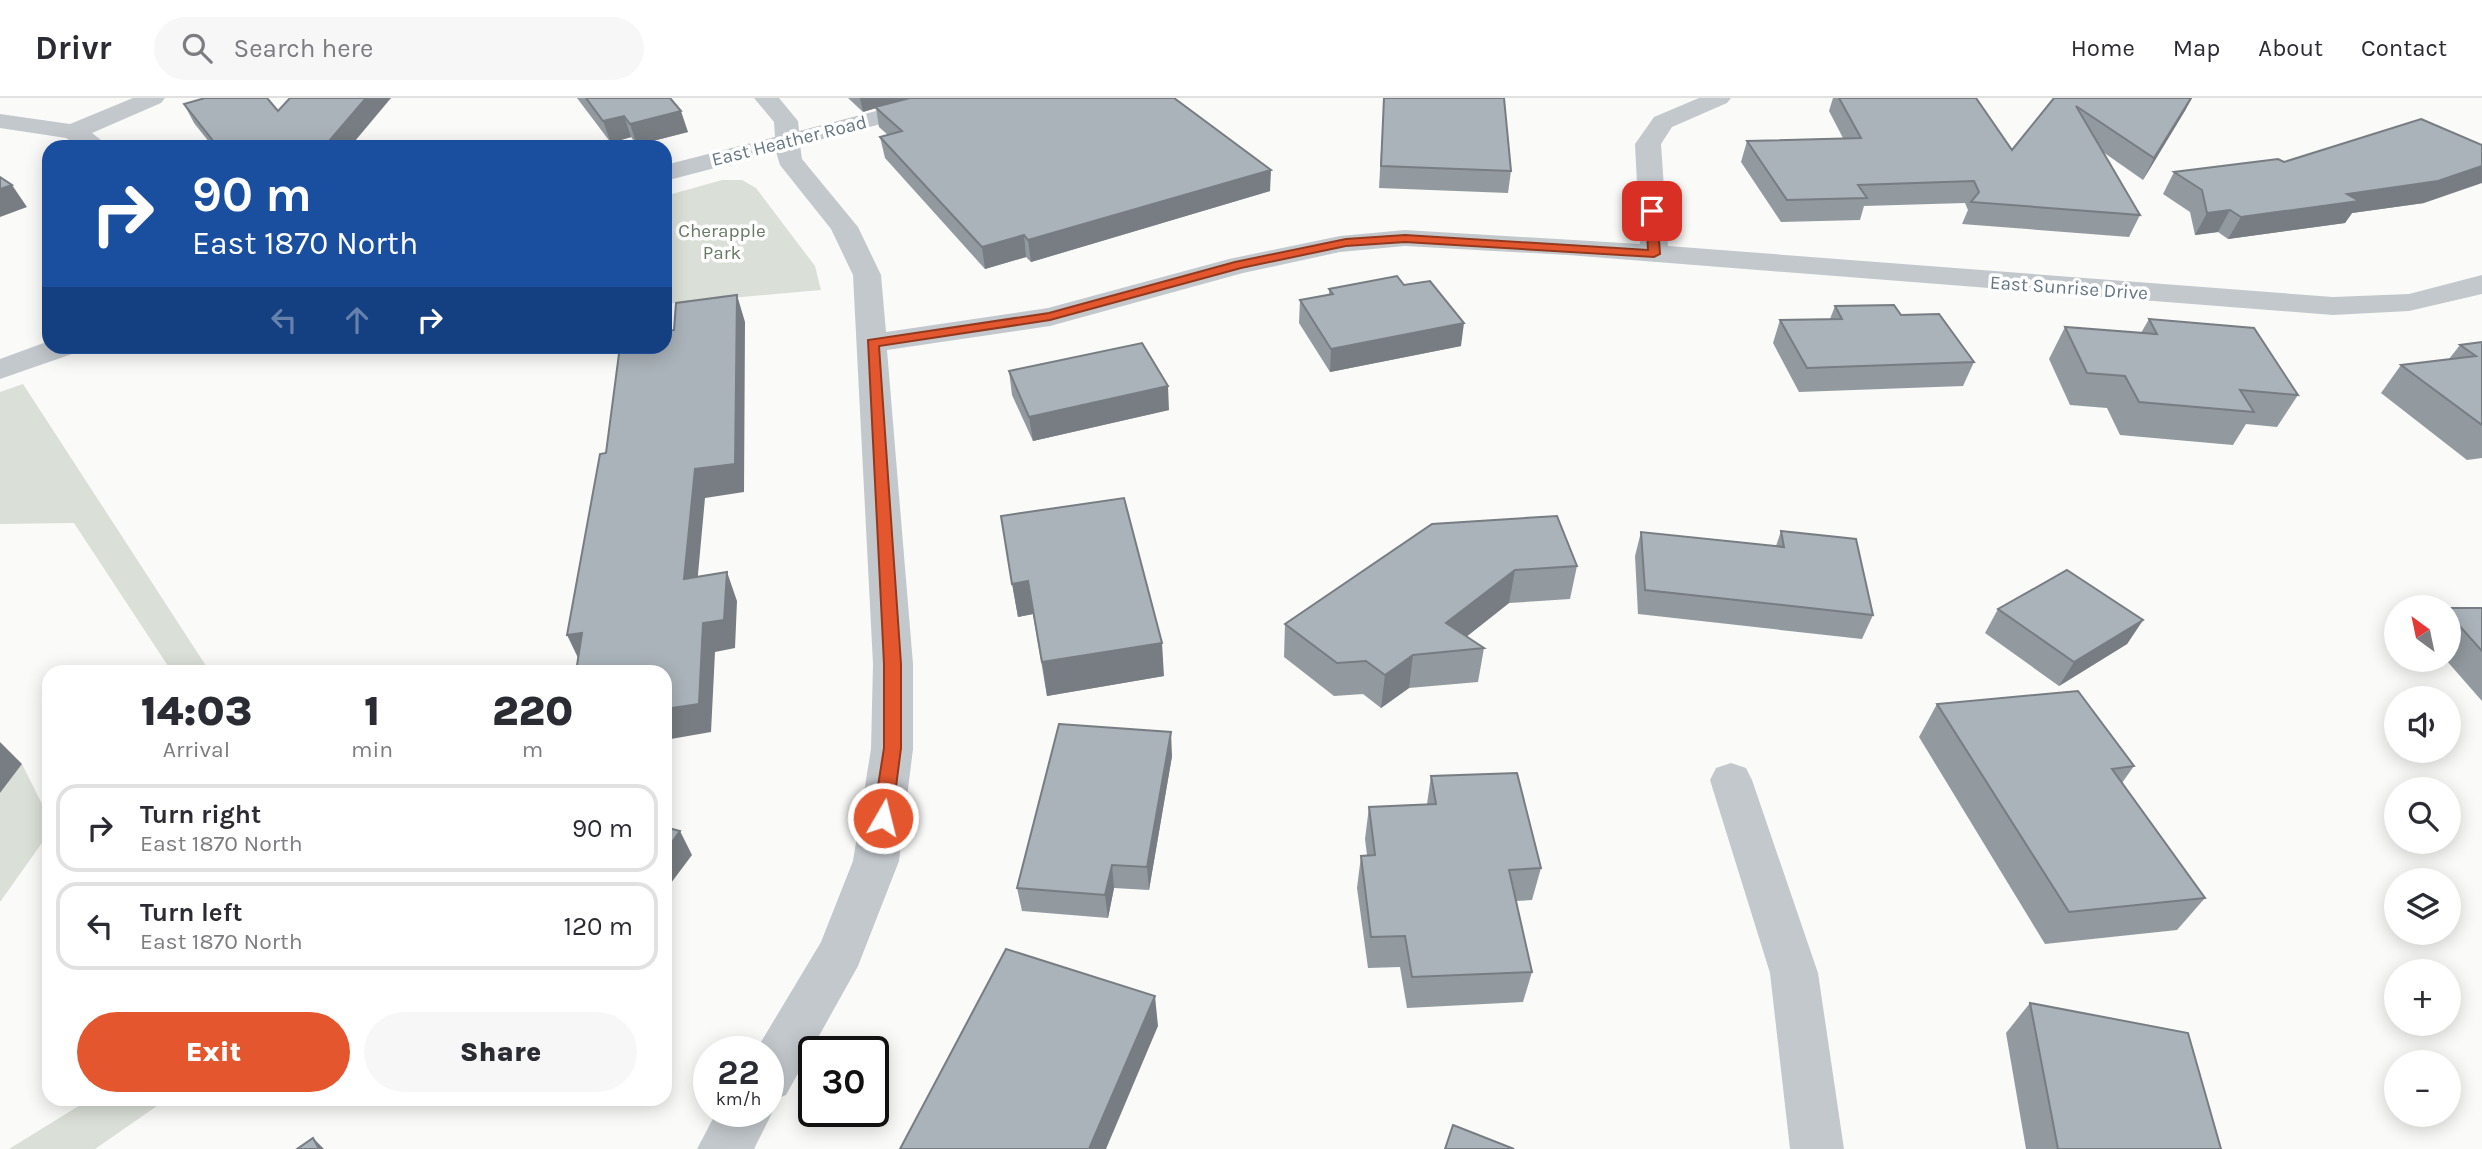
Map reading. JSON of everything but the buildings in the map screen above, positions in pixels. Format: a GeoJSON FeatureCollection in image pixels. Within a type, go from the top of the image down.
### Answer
{"type":"FeatureCollection","features":[{"type":"Feature","properties":{"kind":"street"},"geometry":{"type":"LineString","coordinates":[[73,132],[153,98]]}},
{"type":"Feature","properties":{"kind":"street"},"geometry":{"type":"LineString","coordinates":[[766,98],[786,121],[789,160],[844,227],[867,275],[893,664],[892,748],[876,861],[841,951],[784,1053]]}},
{"type":"Feature","properties":{"kind":"street","name":"East Heather Road"},"geometry":{"type":"LineString","coordinates":[[672,171],[954,98]]}},
{"type":"Feature","properties":{"kind":"street"},"geometry":{"type":"LineString","coordinates":[[1654,254],[1648,144],[1663,122],[1719,98]]}},
{"type":"Feature","properties":{"kind":"street"},"geometry":{"type":"LineString","coordinates":[[0,121],[73,132],[86,140]]}},
{"type":"Feature","properties":{"kind":"street","name":"East Sunrise Drive"},"geometry":{"type":"LineString","coordinates":[[873,343],[1050,317],[1239,265],[1346,243],[1405,238],[1654,254],[2333,306],[2372,307],[2426,301],[2482,284]]}},
{"type":"Feature","properties":{"kind":"street"},"geometry":{"type":"LineString","coordinates":[[0,370],[43,354]]}},
{"type":"Feature","properties":{"kind":"street"},"geometry":{"type":"LineString","coordinates":[[1731,780],[1794,973],[1818,1149]]}},
{"type":"Feature","properties":{"kind":"street"},"geometry":{"type":"LineString","coordinates":[[724,1149],[737,1127]]}},
{"type":"Feature","properties":{"kind":"green space","name":"Cherapple Park"},"geometry":{"type":"Polygon","coordinates":[[[722,180],[742,180],[756,188],[815,266],[821,290],[672,303],[672,194],[722,180]]]}},
{"type":"Feature","properties":{"kind":"green space"},"geometry":{"type":"Polygon","coordinates":[[[23,384],[205,665],[167,665],[74,523],[0,524],[0,392],[23,384]]]}},
{"type":"Feature","properties":{"kind":"green space"},"geometry":{"type":"Polygon","coordinates":[[[22,764],[42,804],[42,843],[0,902],[0,793],[22,764]]]}},
{"type":"Feature","properties":{"kind":"green space"},"geometry":{"type":"Polygon","coordinates":[[[79,1106],[157,1106],[95,1149],[9,1149],[79,1106]]]}},
{"type":"Feature","properties":{"kind":"route"},"geometry":{"type":"LineString","coordinates":[[883,818],[892,748],[893,664],[873,343],[1050,317],[1239,265],[1346,243],[1405,238],[1654,254],[1652,211]]}}]}
